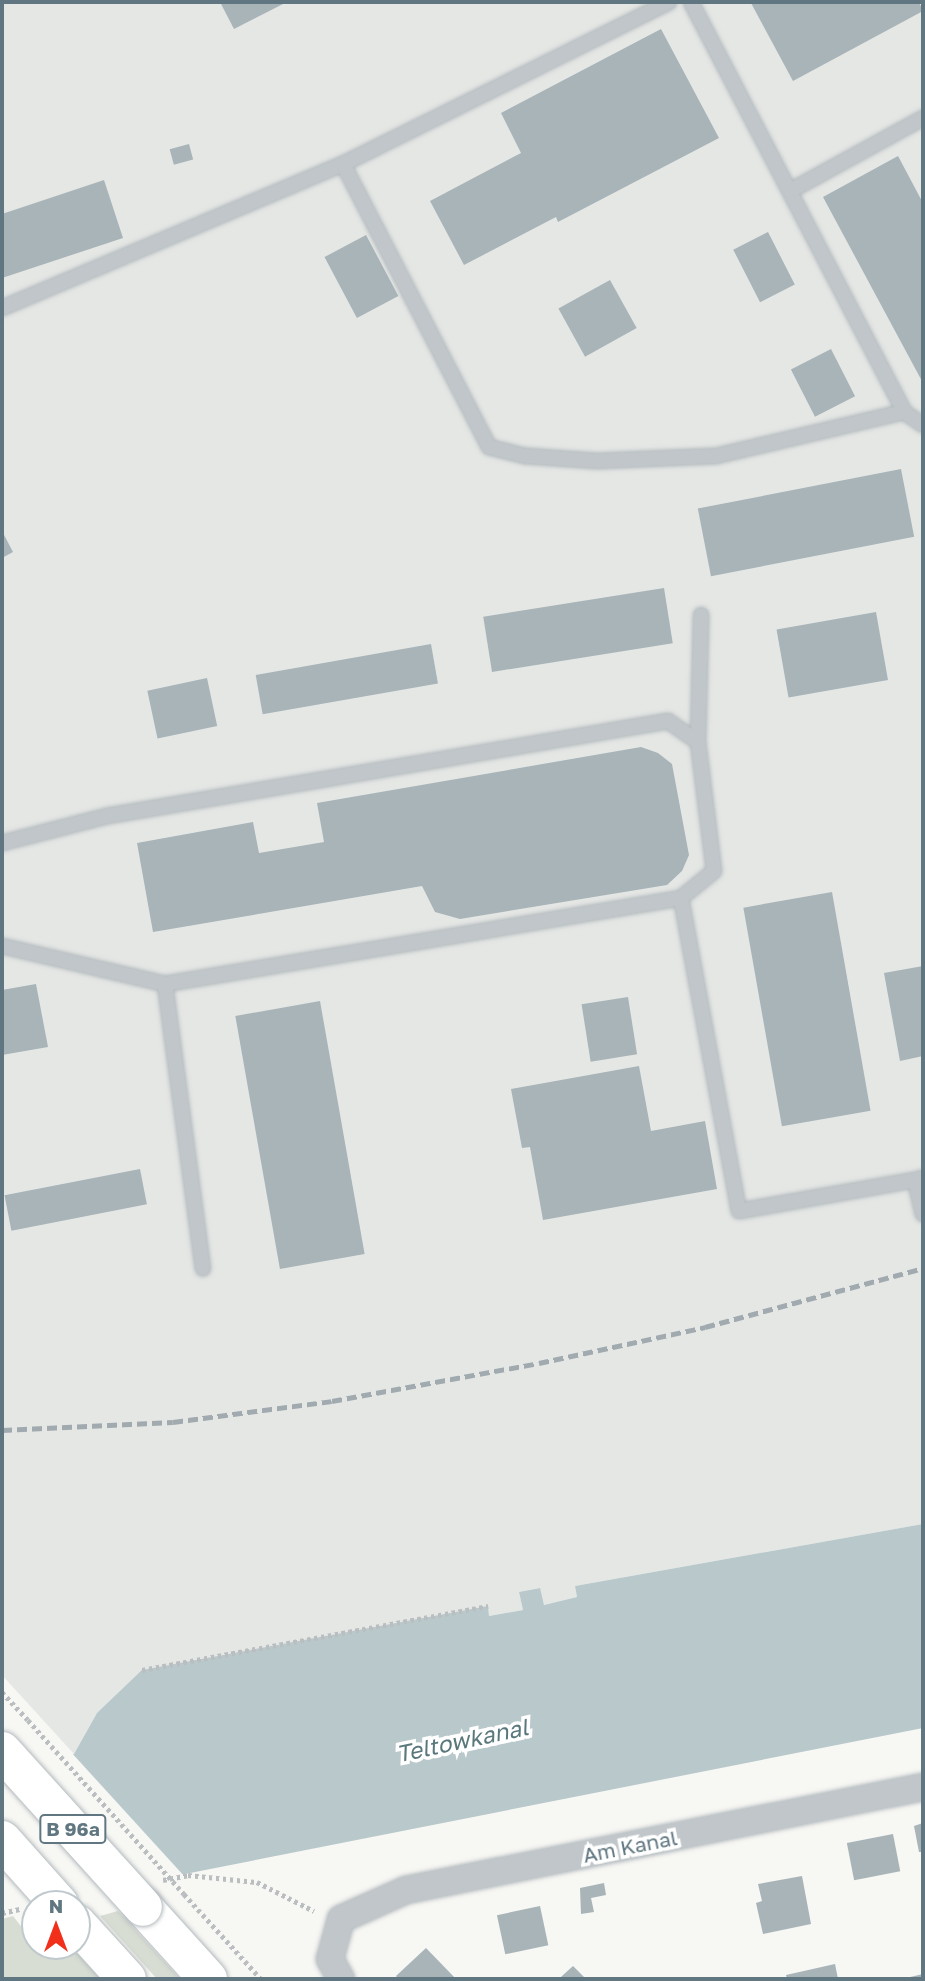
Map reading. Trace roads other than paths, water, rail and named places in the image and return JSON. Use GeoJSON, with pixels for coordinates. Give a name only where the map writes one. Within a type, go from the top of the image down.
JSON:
{"type":"FeatureCollection","features":[{"type":"Feature","properties":{"kind":"main road","name":"B 96a"},"geometry":{"type":"LineString","coordinates":[[2,1751],[146,1895],[208,1979]]}},
{"type":"Feature","properties":{"kind":"main road","name":"B 96a"},"geometry":{"type":"LineString","coordinates":[[2,1840],[47,1890]]}},
{"type":"Feature","properties":{"kind":"main road","name":"B 96a"},"geometry":{"type":"LineString","coordinates":[[91,1939],[127,1979]]}},
{"type":"Feature","properties":{"kind":"street","name":"Am Kanal"},"geometry":{"type":"LineString","coordinates":[[341,1979],[330,1959],[341,1919],[406,1890],[923,1787]]}},
{"type":"Feature","properties":{"kind":"lane"},"geometry":{"type":"LineString","coordinates":[[2,308],[343,164],[669,2]]}},
{"type":"Feature","properties":{"kind":"lane"},"geometry":{"type":"LineString","coordinates":[[691,2],[904,412],[923,425]]}},
{"type":"Feature","properties":{"kind":"lane"},"geometry":{"type":"LineString","coordinates":[[790,191],[923,118]]}},
{"type":"Feature","properties":{"kind":"lane"},"geometry":{"type":"LineString","coordinates":[[343,164],[489,447],[526,456],[597,461],[716,456],[904,412]]}},
{"type":"Feature","properties":{"kind":"lane"},"geometry":{"type":"LineString","coordinates":[[2,946],[165,984],[681,898],[714,871],[698,742],[701,615]]}},
{"type":"Feature","properties":{"kind":"lane"},"geometry":{"type":"LineString","coordinates":[[2,843],[107,816],[668,721],[698,742]]}},
{"type":"Feature","properties":{"kind":"lane"},"geometry":{"type":"LineString","coordinates":[[681,898],[739,1211],[919,1179],[923,1214]]}},
{"type":"Feature","properties":{"kind":"lane"},"geometry":{"type":"LineString","coordinates":[[165,984],[203,1268]]}},
{"type":"Feature","properties":{"kind":"water","name":"Teltowkanal"},"geometry":{"type":"Polygon","coordinates":[[[923,1524],[923,1728],[185,1874],[84,1890],[21,1890],[21,1900],[2,1903],[2,1769],[74,1754],[97,1713],[142,1670],[488,1606],[489,1616],[523,1610],[519,1592],[540,1588],[544,1605],[577,1597],[575,1586],[923,1524]]]}},
{"type":"Feature","properties":{"kind":"railway"},"geometry":{"type":"LineString","coordinates":[[2,1430],[173,1422],[332,1401],[539,1363],[705,1327],[923,1268]]}}]}
